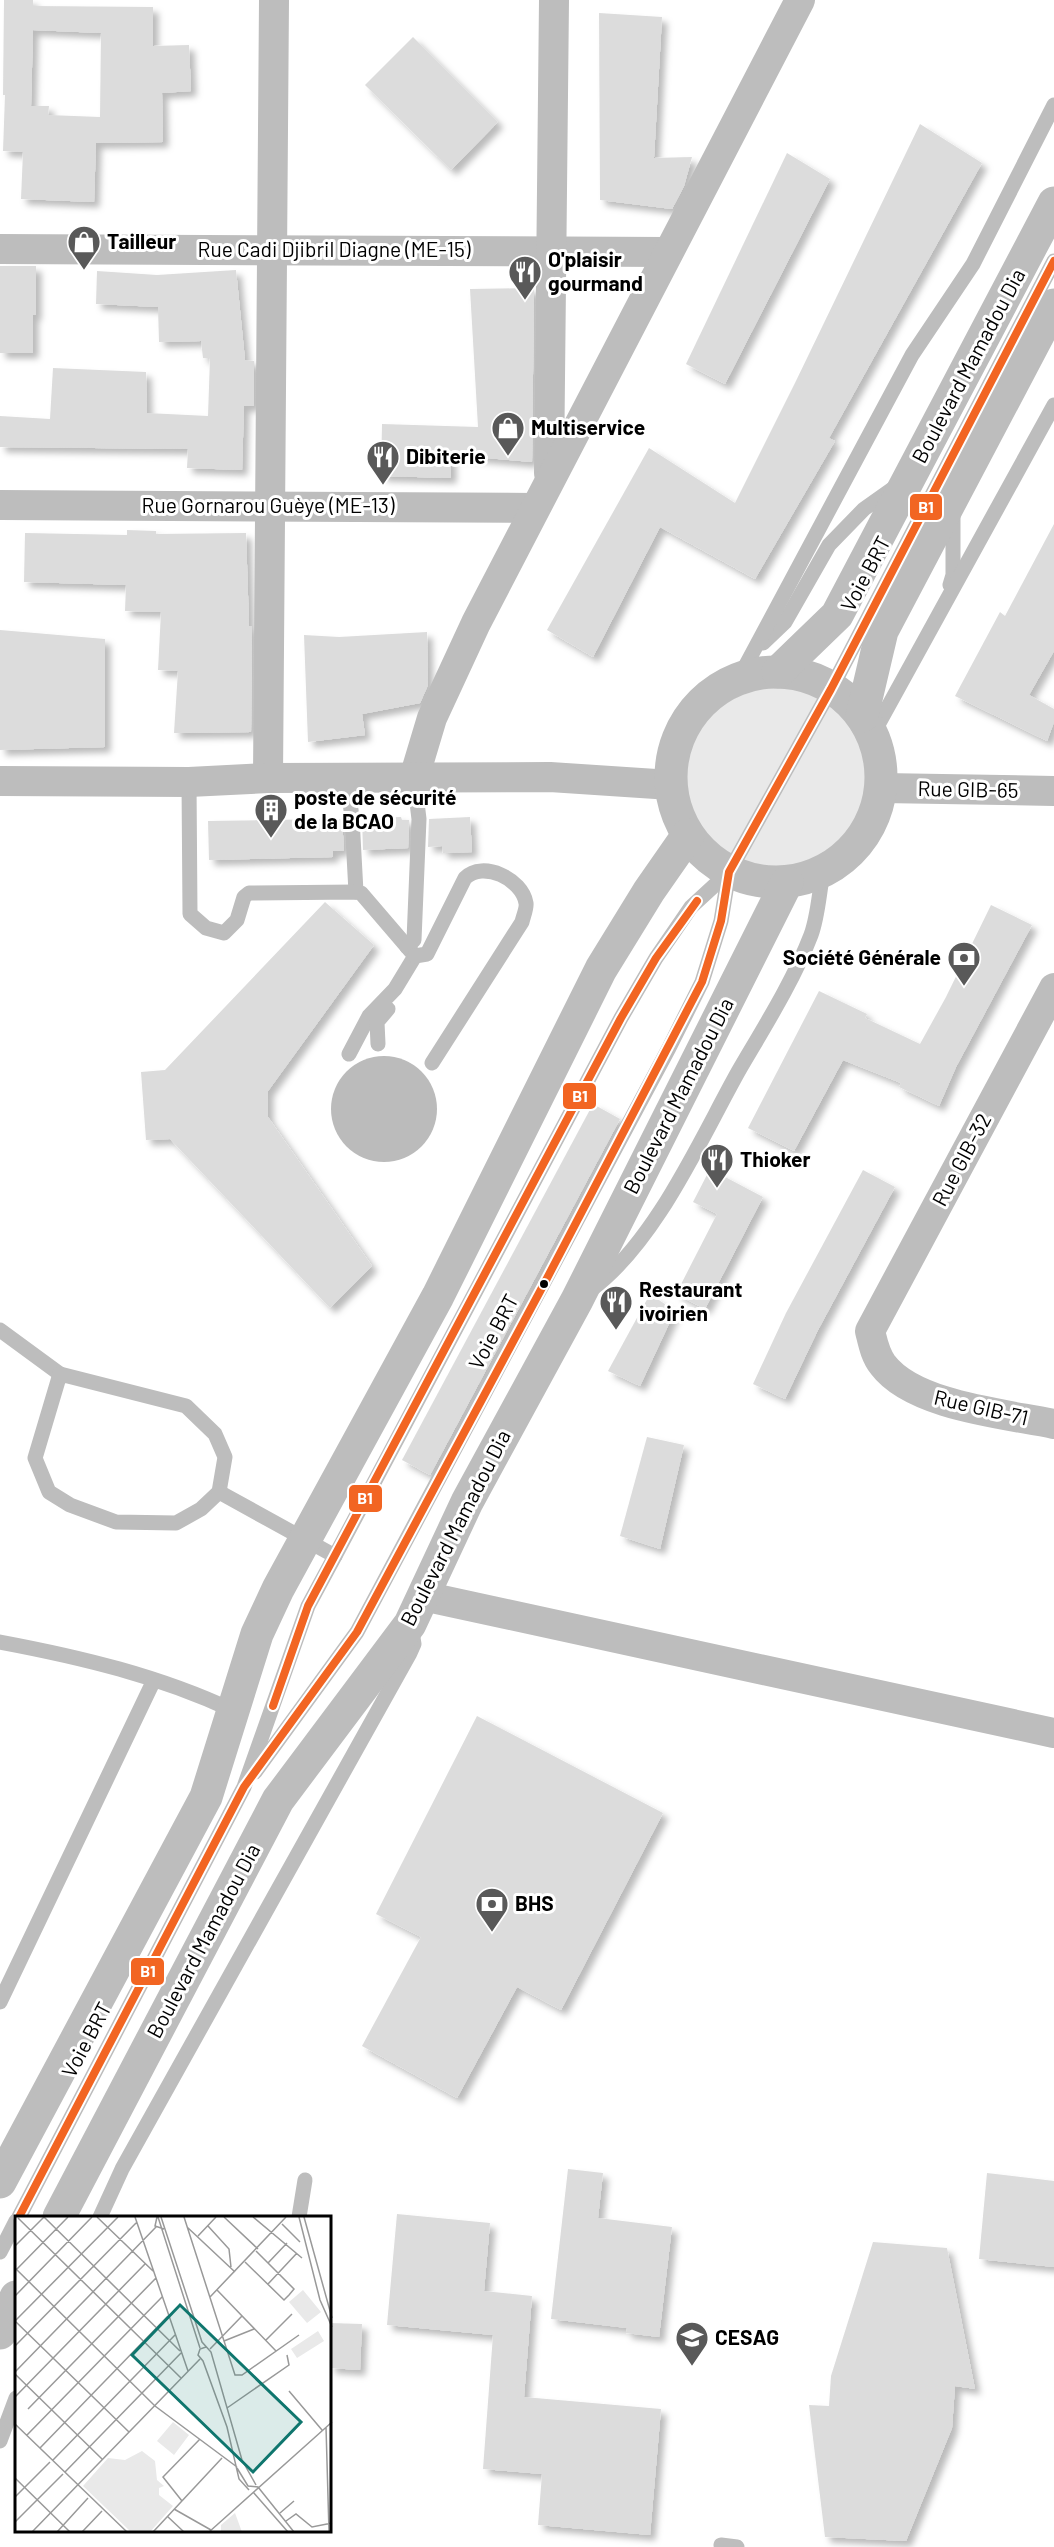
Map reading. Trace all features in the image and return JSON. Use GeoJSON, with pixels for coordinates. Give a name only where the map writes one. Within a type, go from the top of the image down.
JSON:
{"type":"FeatureCollection","features":[{"type":"Feature","properties":{"kind":"street"},"geometry":{"type":"LineString","coordinates":[[268,778],[274,0]]}},
{"type":"Feature","properties":{"kind":"street"},"geometry":{"type":"LineString","coordinates":[[549,479],[554,0]]}},
{"type":"Feature","properties":{"kind":"street"},"geometry":{"type":"LineString","coordinates":[[414,778],[432,718],[476,623],[800,0]]}},
{"type":"Feature","properties":{"kind":"street","name":"Boulevard Mamadou Dia"},"geometry":{"type":"LineString","coordinates":[[823,873],[787,882],[757,881],[729,872],[705,855],[688,835],[676,811],[671,785],[672,762],[677,740],[687,720],[701,703],[719,688],[766,669],[837,615],[1054,204]]}},
{"type":"Feature","properties":{"kind":"street","name":"Rue Cadi Djibril Diagne (ME-15)"},"geometry":{"type":"LineString","coordinates":[[0,249],[668,252]]}},
{"type":"Feature","properties":{"kind":"street"},"geometry":{"type":"LineString","coordinates":[[867,725],[882,631],[1054,305]]}},
{"type":"Feature","properties":{"kind":"street","name":"Rue Gornarou Guèye (ME-13)"},"geometry":{"type":"LineString","coordinates":[[0,505],[535,508]]}},
{"type":"Feature","properties":{"kind":"street"},"geometry":{"type":"LineString","coordinates":[[766,669],[817,680],[831,689],[867,725],[879,752],[882,788],[876,814],[864,838],[845,858],[823,873]]}},
{"type":"Feature","properties":{"kind":"street"},"geometry":{"type":"LineString","coordinates":[[0,781],[189,782],[268,778],[550,777],[671,785]]}},
{"type":"Feature","properties":{"kind":"street","name":"Rue GIB-65"},"geometry":{"type":"LineString","coordinates":[[882,788],[1054,791]]}},
{"type":"Feature","properties":{"kind":"street"},"geometry":{"type":"LineString","coordinates":[[0,2182],[206,1797],[257,1634],[305,1540],[438,1296],[601,969],[649,891],[688,835]]}},
{"type":"Feature","properties":{"kind":"street","name":"Boulevard Mamadou Dia"},"geometry":{"type":"LineString","coordinates":[[59,2216],[278,1800],[417,1610],[467,1502],[577,1300],[787,882]]}},
{"type":"Feature","properties":{"kind":"street","name":"Rue GIB-32"},"geometry":{"type":"LineString","coordinates":[[870,1331],[1054,988]]}},
{"type":"Feature","properties":{"kind":"street","name":"Rue GIB-71"},"geometry":{"type":"LineString","coordinates":[[870,1331],[875,1352],[883,1366],[898,1380],[917,1391],[939,1400],[1054,1424]]}},
{"type":"Feature","properties":{"kind":"street"},"geometry":{"type":"LineString","coordinates":[[417,1610],[1054,1733]]}},
{"type":"Feature","properties":{"kind":"street"},"geometry":{"type":"LineString","coordinates":[[0,2333],[15,2299]]}},
{"type":"Feature","properties":{"kind":"lane"},"geometry":{"type":"LineString","coordinates":[[766,669],[912,355],[973,264],[1054,105]]}},
{"type":"Feature","properties":{"kind":"lane","name":"Voie BRT"},"geometry":{"type":"LineString","coordinates":[[20,2216],[244,1787],[309,1606],[335,1556],[621,1018],[656,958],[691,907],[729,872],[831,689],[1054,261]]}},
{"type":"Feature","properties":{"kind":"lane"},"geometry":{"type":"LineString","coordinates":[[867,725],[948,597],[1054,405]]}},
{"type":"Feature","properties":{"kind":"lane"},"geometry":{"type":"LineString","coordinates":[[948,597],[953,575],[955,492]]}},
{"type":"Feature","properties":{"kind":"lane"},"geometry":{"type":"LineString","coordinates":[[347,778],[356,887]]}},
{"type":"Feature","properties":{"kind":"lane"},"geometry":{"type":"LineString","coordinates":[[378,1044],[377,1022],[403,994],[416,949],[419,819],[414,778]]}},
{"type":"Feature","properties":{"kind":"lane"},"geometry":{"type":"LineString","coordinates":[[189,782],[190,885],[198,909],[211,920],[221,922],[229,915],[236,891],[246,883],[356,887],[366,885],[416,949]]}},
{"type":"Feature","properties":{"kind":"lane"},"geometry":{"type":"LineString","coordinates":[[349,1054],[369,1016],[395,989],[416,949],[465,878],[470,873],[486,870],[502,874],[519,890],[526,903],[522,922],[432,1063]]}},
{"type":"Feature","properties":{"kind":"lane","name":"Voie BRT"},"geometry":{"type":"LineString","coordinates":[[244,1787],[357,1632],[555,1264],[702,982],[722,921],[729,872]]}},
{"type":"Feature","properties":{"kind":"lane"},"geometry":{"type":"LineString","coordinates":[[577,1300],[609,1276],[623,1261],[663,1206],[780,999],[811,934],[823,873]]}},
{"type":"Feature","properties":{"kind":"lane"},"geometry":{"type":"LineString","coordinates":[[0,1330],[60,1374],[186,1406],[215,1434],[225,1457],[219,1492],[201,1509],[176,1523],[116,1522],[70,1505],[49,1492],[35,1458],[60,1374]]}},
{"type":"Feature","properties":{"kind":"lane"},"geometry":{"type":"LineString","coordinates":[[219,1492],[335,1556]]}},
{"type":"Feature","properties":{"kind":"lane"},"geometry":{"type":"LineString","coordinates":[[100,2216],[122,2169],[410,1653],[414,1644],[417,1610]]}},
{"type":"Feature","properties":{"kind":"lane"},"geometry":{"type":"LineString","coordinates":[[0,1642],[74,1656],[185,1689],[234,1711]]}},
{"type":"Feature","properties":{"kind":"lane"},"geometry":{"type":"LineString","coordinates":[[0,2002],[154,1680]]}},
{"type":"Feature","properties":{"kind":"lane"},"geometry":{"type":"LineString","coordinates":[[299,2216],[305,2180]]}},
{"type":"Feature","properties":{"kind":"lane"},"geometry":{"type":"LineString","coordinates":[[0,2253],[15,2223]]}},
{"type":"Feature","properties":{"kind":"lane"},"geometry":{"type":"LineString","coordinates":[[0,2441],[15,2401]]}},
{"type":"Feature","properties":{"kind":"lane"},"geometry":{"type":"LineString","coordinates":[[721,2546],[737,2547]]}},
{"type":"Feature","properties":{"kind":"shaded area"},"geometry":{"type":"Polygon","coordinates":[[[768,680],[786,680],[813,687],[844,707],[864,738],[871,774],[864,810],[844,841],[813,861],[786,868],[768,868],[733,857],[717,847],[704,834],[687,801],[683,783],[683,765],[694,730],[704,714],[717,701],[750,684],[768,680]]]}},
{"type":"Feature","properties":{"kind":"shaded area"},"geometry":{"type":"Polygon","coordinates":[[[384,1056],[404,1060],[421,1072],[433,1089],[437,1109],[433,1129],[421,1146],[404,1158],[384,1162],[364,1158],[347,1146],[335,1129],[331,1109],[335,1089],[347,1072],[364,1060],[384,1056]]]}},
{"type":"Feature","properties":{"kind":"building"},"geometry":{"type":"Polygon","coordinates":[[[4,0],[33,0],[33,6],[153,7],[153,46],[189,45],[191,91],[162,93],[163,142],[96,143],[94,202],[21,199],[23,152],[3,151],[5,95],[3,95],[4,0]],[[33,30],[31,106],[49,106],[48,115],[100,117],[101,33],[33,30]]]}},
{"type":"Feature","properties":{"kind":"building"},"geometry":{"type":"Polygon","coordinates":[[[599,13],[662,17],[654,158],[692,157],[684,186],[672,209],[600,200],[599,13]]]}},
{"type":"Feature","properties":{"kind":"building"},"geometry":{"type":"Polygon","coordinates":[[[413,37],[498,122],[451,170],[365,85],[413,37]]]}},
{"type":"Feature","properties":{"kind":"building"},"geometry":{"type":"Polygon","coordinates":[[[920,124],[982,163],[829,438],[835,441],[755,579],[660,527],[593,657],[547,630],[649,448],[735,503],[920,124]]]}},
{"type":"Feature","properties":{"kind":"building"},"geometry":{"type":"Polygon","coordinates":[[[787,153],[830,179],[725,384],[686,364],[787,153]]]}},
{"type":"Feature","properties":{"kind":"building"},"geometry":{"type":"Polygon","coordinates":[[[0,266],[36,266],[33,353],[0,353],[0,266]]]}},
{"type":"Feature","properties":{"kind":"building"},"geometry":{"type":"Polygon","coordinates":[[[236,270],[245,360],[254,361],[254,406],[244,406],[242,470],[187,468],[188,449],[0,447],[0,416],[50,419],[53,368],[146,372],[147,413],[208,416],[210,358],[203,358],[201,341],[159,342],[158,307],[96,304],[97,271],[157,275],[236,270]]]}},
{"type":"Feature","properties":{"kind":"building"},"geometry":{"type":"Polygon","coordinates":[[[534,288],[532,462],[451,455],[451,478],[381,476],[382,424],[478,427],[470,289],[534,288]]]}},
{"type":"Feature","properties":{"kind":"building"},"geometry":{"type":"Polygon","coordinates":[[[1054,524],[1054,651],[1029,695],[1054,709],[1054,722],[1047,741],[955,696],[1000,612],[1005,616],[1054,524]]]}},
{"type":"Feature","properties":{"kind":"building"},"geometry":{"type":"Polygon","coordinates":[[[127,530],[156,531],[156,534],[246,533],[249,626],[252,626],[251,732],[174,733],[178,671],[158,670],[161,612],[125,611],[126,585],[24,582],[25,533],[127,535],[127,530]]]}},
{"type":"Feature","properties":{"kind":"building"},"geometry":{"type":"Polygon","coordinates":[[[0,630],[105,639],[105,747],[0,750],[0,630]]]}},
{"type":"Feature","properties":{"kind":"building"},"geometry":{"type":"Polygon","coordinates":[[[427,632],[428,685],[420,703],[362,714],[365,735],[308,742],[304,635],[339,637],[427,632]]]}},
{"type":"Feature","properties":{"kind":"building"},"geometry":{"type":"Polygon","coordinates":[[[401,817],[402,820],[409,820],[408,848],[363,850],[362,818],[401,817]]]}},
{"type":"Feature","properties":{"kind":"building"},"geometry":{"type":"Polygon","coordinates":[[[470,817],[472,852],[443,853],[442,846],[428,847],[429,819],[470,817]]]}},
{"type":"Feature","properties":{"kind":"building","name":"poste de sécurité de la BCAO"},"geometry":{"type":"Polygon","coordinates":[[[342,819],[344,851],[333,851],[333,857],[209,860],[208,821],[342,819]]]}},
{"type":"Feature","properties":{"kind":"building"},"geometry":{"type":"Polygon","coordinates":[[[325,902],[374,945],[268,1091],[268,1117],[372,1266],[330,1308],[170,1139],[146,1140],[141,1072],[165,1070],[325,902]]]}},
{"type":"Feature","properties":{"kind":"building"},"geometry":{"type":"Polygon","coordinates":[[[991,905],[1032,925],[956,1067],[939,1106],[899,1087],[901,1083],[843,1060],[794,1151],[748,1128],[819,991],[867,1014],[865,1018],[920,1044],[991,905]]]}},
{"type":"Feature","properties":{"kind":"building"},"geometry":{"type":"Polygon","coordinates":[[[593,1104],[620,1119],[430,1475],[402,1460],[593,1104]]]}},
{"type":"Feature","properties":{"kind":"building"},"geometry":{"type":"Polygon","coordinates":[[[710,1169],[763,1197],[705,1309],[676,1294],[717,1214],[693,1202],[710,1169]]]}},
{"type":"Feature","properties":{"kind":"building"},"geometry":{"type":"Polygon","coordinates":[[[863,1170],[895,1187],[818,1330],[785,1399],[753,1384],[786,1313],[863,1170]]]}},
{"type":"Feature","properties":{"kind":"building"},"geometry":{"type":"Polygon","coordinates":[[[650,1294],[675,1311],[640,1386],[608,1371],[650,1294]]]}},
{"type":"Feature","properties":{"kind":"building"},"geometry":{"type":"Polygon","coordinates":[[[647,1437],[684,1445],[660,1549],[620,1536],[647,1437]]]}},
{"type":"Feature","properties":{"kind":"building"},"geometry":{"type":"Polygon","coordinates":[[[477,1716],[663,1813],[561,2010],[517,1987],[457,2098],[362,2046],[421,1937],[376,1914],[477,1716]]]}},
{"type":"Feature","properties":{"kind":"building"},"geometry":{"type":"Polygon","coordinates":[[[568,2169],[603,2173],[598,2218],[672,2227],[659,2337],[626,2333],[627,2328],[551,2319],[568,2169]]]}},
{"type":"Feature","properties":{"kind":"building"},"geometry":{"type":"Polygon","coordinates":[[[987,2173],[1054,2181],[1054,2267],[979,2259],[987,2173]]]}},
{"type":"Feature","properties":{"kind":"building"},"geometry":{"type":"Polygon","coordinates":[[[397,2214],[490,2223],[484,2291],[532,2296],[524,2397],[661,2409],[650,2535],[538,2525],[542,2474],[483,2469],[493,2335],[387,2325],[397,2214]]]}},
{"type":"Feature","properties":{"kind":"building"},"geometry":{"type":"Polygon","coordinates":[[[873,2242],[947,2248],[975,2389],[955,2386],[952,2428],[906,2541],[825,2537],[809,2405],[829,2406],[831,2376],[873,2242]]]}},
{"type":"Feature","properties":{"kind":"building"},"geometry":{"type":"Polygon","coordinates":[[[332,2323],[362,2324],[360,2370],[332,2368],[332,2323]]]}},
{"type":"Feature","properties":{"kind":"transit line","name":"B1"},"geometry":{"type":"LineString","coordinates":[[20,2216],[244,1787],[357,1632],[544,1284],[702,982],[721,921],[729,872],[831,689],[1054,261]]}},
{"type":"Feature","properties":{"kind":"transit line","name":"B1"},"geometry":{"type":"LineString","coordinates":[[273,1706],[308,1606],[621,1018],[656,958],[697,901]]}},
{"type":"Feature","properties":{"kind":"place","name":"Tailleur"},"geometry":{"type":"Point","coordinates":[84,271]}},
{"type":"Feature","properties":{"kind":"place","name":"O'plaisir gourmand"},"geometry":{"type":"Point","coordinates":[525,301]}},
{"type":"Feature","properties":{"kind":"place","name":"Multiservice"},"geometry":{"type":"Point","coordinates":[508,457]}},
{"type":"Feature","properties":{"kind":"place","name":"Dibiterie"},"geometry":{"type":"Point","coordinates":[383,486]}},
{"type":"Feature","properties":{"kind":"place","name":"poste de sécurité de la BCAO"},"geometry":{"type":"Point","coordinates":[271,839]}},
{"type":"Feature","properties":{"kind":"place","name":"Société Générale"},"geometry":{"type":"Point","coordinates":[964,987]}},
{"type":"Feature","properties":{"kind":"place","name":"Thioker"},"geometry":{"type":"Point","coordinates":[717,1189]}},
{"type":"Feature","properties":{"kind":"place","name":"Restaurant ivoirien"},"geometry":{"type":"Point","coordinates":[616,1331]}},
{"type":"Feature","properties":{"kind":"place","name":"BHS"},"geometry":{"type":"Point","coordinates":[492,1933]}},
{"type":"Feature","properties":{"kind":"place","name":"CESAG"},"geometry":{"type":"Point","coordinates":[692,2367]}}]}
